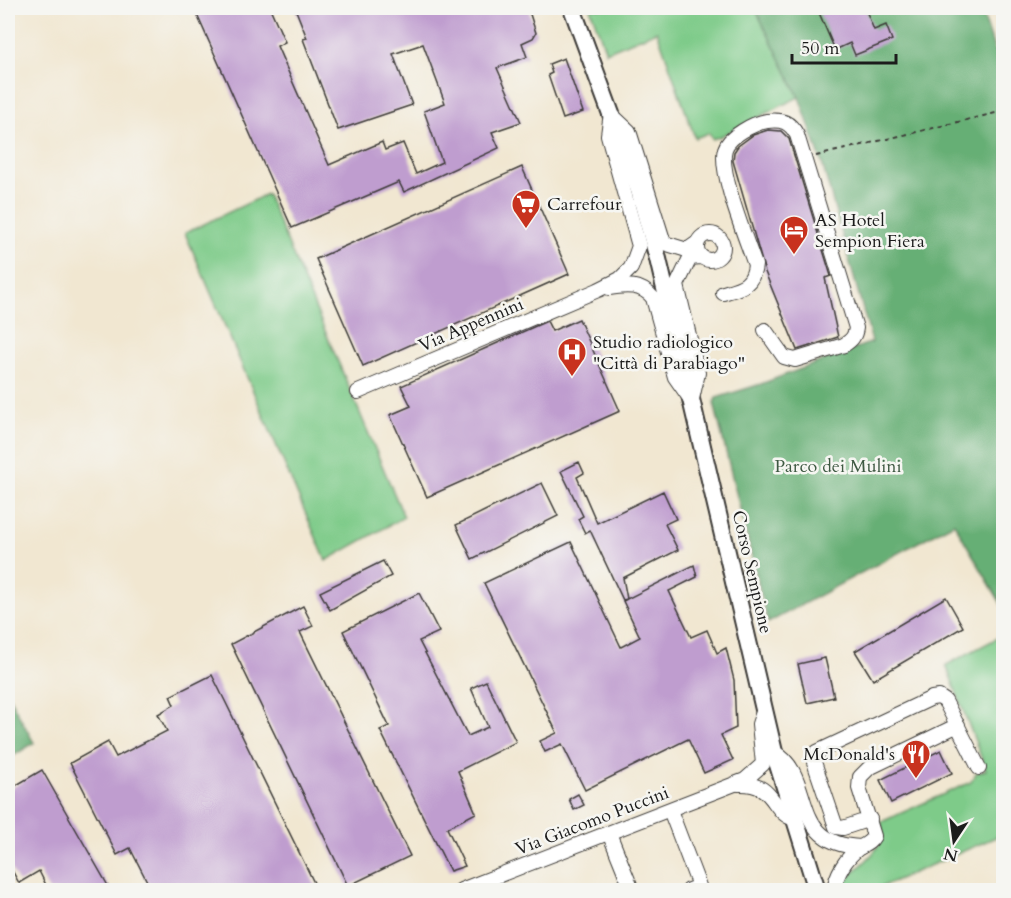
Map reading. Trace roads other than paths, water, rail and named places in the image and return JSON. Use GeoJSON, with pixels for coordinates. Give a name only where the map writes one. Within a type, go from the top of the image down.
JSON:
{"type":"FeatureCollection","features":[{"type":"Feature","properties":{"kind":"main road","name":"Corso Sempione"},"geometry":{"type":"LineString","coordinates":[[572,8],[642,200],[692,401],[774,752],[817,891]]}},
{"type":"Feature","properties":{"kind":"street","name":"Corso Sempione"},"geometry":{"type":"LineString","coordinates":[[611,113],[628,132],[664,243],[687,250],[703,236],[712,234],[719,238],[723,246],[721,254],[715,259],[690,258],[677,285],[698,373],[692,401]]}},
{"type":"Feature","properties":{"kind":"street","name":"Via Appennini"},"geometry":{"type":"LineString","coordinates":[[358,392],[598,290],[620,279],[631,268],[639,246],[608,135],[611,113]]}},
{"type":"Feature","properties":{"kind":"street"},"geometry":{"type":"LineString","coordinates":[[723,293],[746,286],[754,277],[754,266],[726,176],[724,159],[728,143],[764,122],[783,121],[791,124],[805,159],[856,328],[855,334],[844,345],[795,360],[783,357],[765,330]]}},
{"type":"Feature","properties":{"kind":"street"},"geometry":{"type":"LineString","coordinates":[[697,243],[697,250],[701,257]]}},
{"type":"Feature","properties":{"kind":"street","name":"Via Appennini"},"geometry":{"type":"LineString","coordinates":[[598,290],[622,286],[646,290],[653,298],[675,377],[692,401]]}},
{"type":"Feature","properties":{"kind":"street"},"geometry":{"type":"LineString","coordinates":[[870,819],[843,828],[836,826],[814,762],[814,755],[935,697],[945,701],[979,768]]}},
{"type":"Feature","properties":{"kind":"street","name":"Via Giacomo Puccini"},"geometry":{"type":"LineString","coordinates":[[461,891],[736,784],[756,773],[762,764],[759,724],[764,709]]}},
{"type":"Feature","properties":{"kind":"street"},"geometry":{"type":"LineString","coordinates":[[834,891],[839,872],[874,836],[860,788],[860,777],[864,771],[958,725]]}},
{"type":"Feature","properties":{"kind":"street","name":"Corso Sempione"},"geometry":{"type":"LineString","coordinates":[[774,752],[788,765],[811,821],[820,833],[837,843],[861,847]]}},
{"type":"Feature","properties":{"kind":"street"},"geometry":{"type":"LineString","coordinates":[[736,784],[761,789],[773,797],[784,814],[795,819]]}},
{"type":"Feature","properties":{"kind":"street"},"geometry":{"type":"LineString","coordinates":[[670,810],[699,886],[689,891]]}},
{"type":"Feature","properties":{"kind":"street"},"geometry":{"type":"LineString","coordinates":[[609,833],[632,891]]}},
{"type":"Feature","properties":{"kind":"place","name":"Carrefour"},"geometry":{"type":"Point","coordinates":[526,230]}},
{"type":"Feature","properties":{"kind":"place","name":"AS Hotel Sempion Fiera"},"geometry":{"type":"Point","coordinates":[794,256]}},
{"type":"Feature","properties":{"kind":"place","name":"Studio radiologico \"Città di Parabiago\""},"geometry":{"type":"Point","coordinates":[572,378]}},
{"type":"Feature","properties":{"kind":"place","name":"McDonald's"},"geometry":{"type":"Point","coordinates":[916,780]}},
{"type":"Feature","properties":{"kind":"park label","name":"Parco dei Mulini"},"geometry":{"type":"Point","coordinates":[838,466]}}]}
